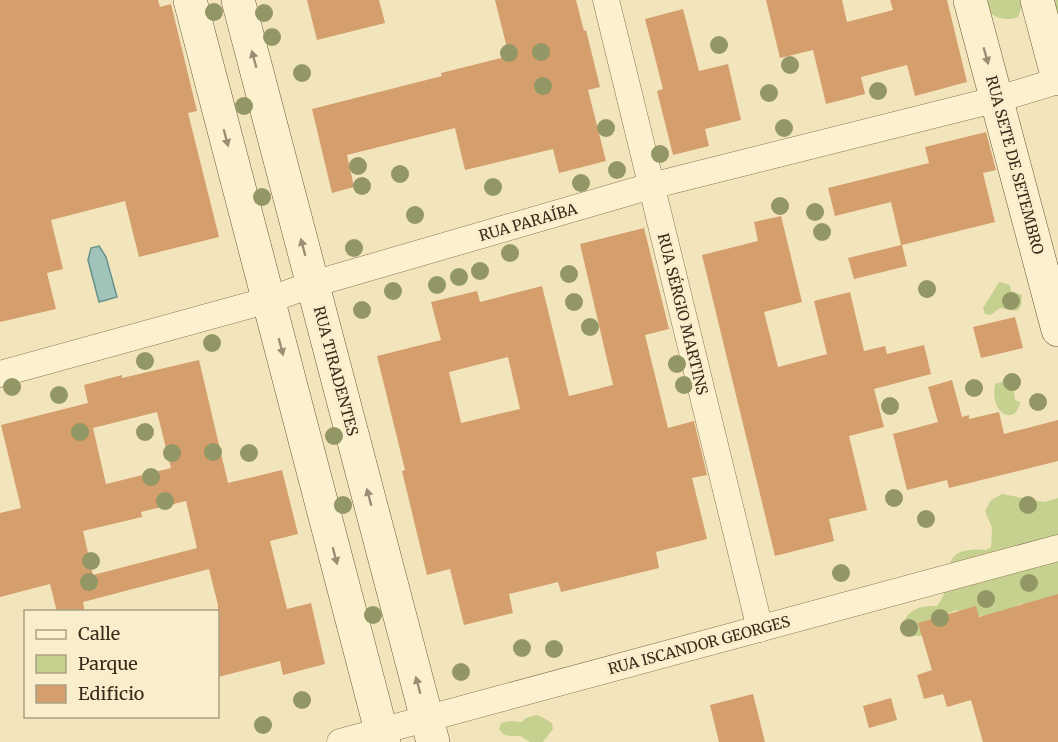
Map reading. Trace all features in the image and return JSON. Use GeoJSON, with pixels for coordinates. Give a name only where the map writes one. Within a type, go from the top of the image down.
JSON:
{"type":"FeatureCollection","features":[{"type":"Feature","properties":{"kind":"main road"},"geometry":{"type":"LineString","coordinates":[[190,0],[382,736]]}},
{"type":"Feature","properties":{"kind":"main road","name":"RUA TIRADENTES"},"geometry":{"type":"LineString","coordinates":[[238,0],[430,730]]}},
{"type":"Feature","properties":{"kind":"main road","name":"RUA SETE DE SETEMBRO"},"geometry":{"type":"LineString","coordinates":[[970,0],[1058,330]]}},
{"type":"Feature","properties":{"kind":"main road"},"geometry":{"type":"LineString","coordinates":[[1037,0],[1058,80]]}},
{"type":"Feature","properties":{"kind":"street","name":"RUA SÉRGIO MARTINS"},"geometry":{"type":"LineString","coordinates":[[606,0],[760,629]]}},
{"type":"Feature","properties":{"kind":"street","name":"RUA PARAÍBA"},"geometry":{"type":"LineString","coordinates":[[0,374],[269,300],[313,284],[651,186],[998,99],[1058,80]]}},
{"type":"Feature","properties":{"kind":"street","name":"RUA ISCANDOR GEORGES"},"geometry":{"type":"LineString","coordinates":[[340,742],[430,730],[760,629],[1058,549]]}},
{"type":"Feature","properties":{"kind":"green space"},"geometry":{"type":"Polygon","coordinates":[[[985,0],[1058,0],[1058,88],[1022,6],[1018,17],[1003,19],[989,12],[985,0]]]}},
{"type":"Feature","properties":{"kind":"green space"},"geometry":{"type":"Polygon","coordinates":[[[999,282],[1010,285],[1011,291],[1022,295],[1021,306],[1017,311],[1000,308],[991,315],[985,314],[983,308],[999,282]]]}},
{"type":"Feature","properties":{"kind":"green space"},"geometry":{"type":"Polygon","coordinates":[[[1013,382],[1015,400],[1020,402],[1014,414],[1004,414],[996,404],[995,384],[1013,382]]]}},
{"type":"Feature","properties":{"kind":"green space"},"geometry":{"type":"Polygon","coordinates":[[[1002,494],[1044,502],[1058,498],[1058,598],[1033,608],[1021,604],[1016,606],[1014,612],[979,616],[956,610],[945,615],[932,634],[918,636],[907,633],[902,625],[908,615],[916,609],[937,606],[943,597],[952,559],[958,553],[969,550],[986,550],[991,547],[992,528],[985,511],[991,500],[1002,494]]]}},
{"type":"Feature","properties":{"kind":"green space"},"geometry":{"type":"Polygon","coordinates":[[[537,715],[552,723],[553,729],[543,742],[530,742],[520,736],[509,736],[503,734],[499,729],[501,723],[522,722],[526,718],[537,715]]]}},
{"type":"Feature","properties":{"kind":"water"},"geometry":{"type":"Polygon","coordinates":[[[99,246],[106,257],[117,297],[99,302],[88,260],[91,248],[99,246]]]}},
{"type":"Feature","properties":{"kind":"building"},"geometry":{"type":"Polygon","coordinates":[[[0,0],[158,0],[160,7],[171,4],[197,111],[188,113],[219,237],[139,257],[125,201],[51,220],[63,269],[47,273],[56,309],[0,322],[0,0]]]}},
{"type":"Feature","properties":{"kind":"building"},"geometry":{"type":"Polygon","coordinates":[[[307,0],[379,0],[385,23],[317,40],[307,0]]]}},
{"type":"Feature","properties":{"kind":"building"},"geometry":{"type":"Polygon","coordinates":[[[495,0],[576,0],[600,87],[588,90],[606,161],[559,173],[553,149],[465,170],[455,128],[347,155],[354,187],[332,193],[312,109],[442,76],[441,73],[509,56],[495,0]]]}},
{"type":"Feature","properties":{"kind":"building"},"geometry":{"type":"Polygon","coordinates":[[[766,0],[842,0],[847,22],[893,10],[890,0],[947,0],[967,82],[915,96],[907,65],[861,77],[865,94],[826,104],[813,50],[780,58],[766,0]]]}},
{"type":"Feature","properties":{"kind":"building"},"geometry":{"type":"Polygon","coordinates":[[[683,9],[699,71],[728,64],[741,120],[705,129],[709,146],[673,155],[657,91],[663,89],[645,19],[683,9]]]}},
{"type":"Feature","properties":{"kind":"building"},"geometry":{"type":"Polygon","coordinates":[[[986,132],[996,170],[983,173],[995,222],[902,245],[907,266],[854,279],[848,258],[901,245],[891,202],[835,216],[828,188],[929,163],[925,147],[986,132]]]}},
{"type":"Feature","properties":{"kind":"building"},"geometry":{"type":"Polygon","coordinates":[[[781,216],[802,302],[764,312],[778,367],[827,354],[814,301],[850,292],[864,351],[885,346],[887,354],[924,345],[931,374],[874,389],[884,427],[849,436],[867,510],[829,519],[834,541],[775,556],[702,255],[758,241],[754,222],[781,216]]]}},
{"type":"Feature","properties":{"kind":"building"},"geometry":{"type":"Polygon","coordinates":[[[644,228],[669,329],[645,335],[668,428],[694,421],[707,475],[692,478],[707,539],[656,552],[659,568],[561,592],[558,582],[509,594],[513,613],[464,625],[450,569],[427,575],[402,471],[405,470],[377,356],[441,340],[431,302],[477,291],[480,302],[542,286],[569,396],[613,385],[580,244],[644,228]],[[508,357],[449,372],[461,423],[520,409],[508,357]]]}},
{"type":"Feature","properties":{"kind":"building"},"geometry":{"type":"Polygon","coordinates":[[[1015,317],[1023,348],[981,358],[973,327],[1015,317]]]}},
{"type":"Feature","properties":{"kind":"building"},"geometry":{"type":"Polygon","coordinates":[[[199,360],[228,483],[282,470],[298,534],[270,541],[287,609],[311,603],[325,664],[283,675],[280,661],[219,677],[219,610],[209,569],[83,602],[85,610],[56,610],[50,584],[0,597],[0,513],[21,508],[1,425],[88,403],[84,385],[122,375],[122,378],[199,360]],[[157,412],[93,428],[106,484],[171,468],[157,412]],[[186,501],[141,512],[142,517],[83,531],[93,575],[197,548],[186,501]]]}},
{"type":"Feature","properties":{"kind":"building"},"geometry":{"type":"Polygon","coordinates":[[[952,380],[962,417],[969,415],[969,419],[999,412],[1004,434],[1058,420],[1058,461],[949,488],[947,480],[907,490],[893,434],[938,422],[928,387],[952,380]]]}},
{"type":"Feature","properties":{"kind":"building"},"geometry":{"type":"Polygon","coordinates":[[[1058,594],[1058,742],[983,742],[971,700],[947,707],[943,694],[924,699],[917,675],[932,670],[918,623],[976,606],[979,617],[1058,594]]]}},
{"type":"Feature","properties":{"kind":"building"},"geometry":{"type":"Polygon","coordinates":[[[753,694],[765,742],[719,742],[710,705],[753,694]]]}},
{"type":"Feature","properties":{"kind":"building"},"geometry":{"type":"Polygon","coordinates":[[[891,698],[897,720],[869,728],[863,706],[891,698]]]}}]}
